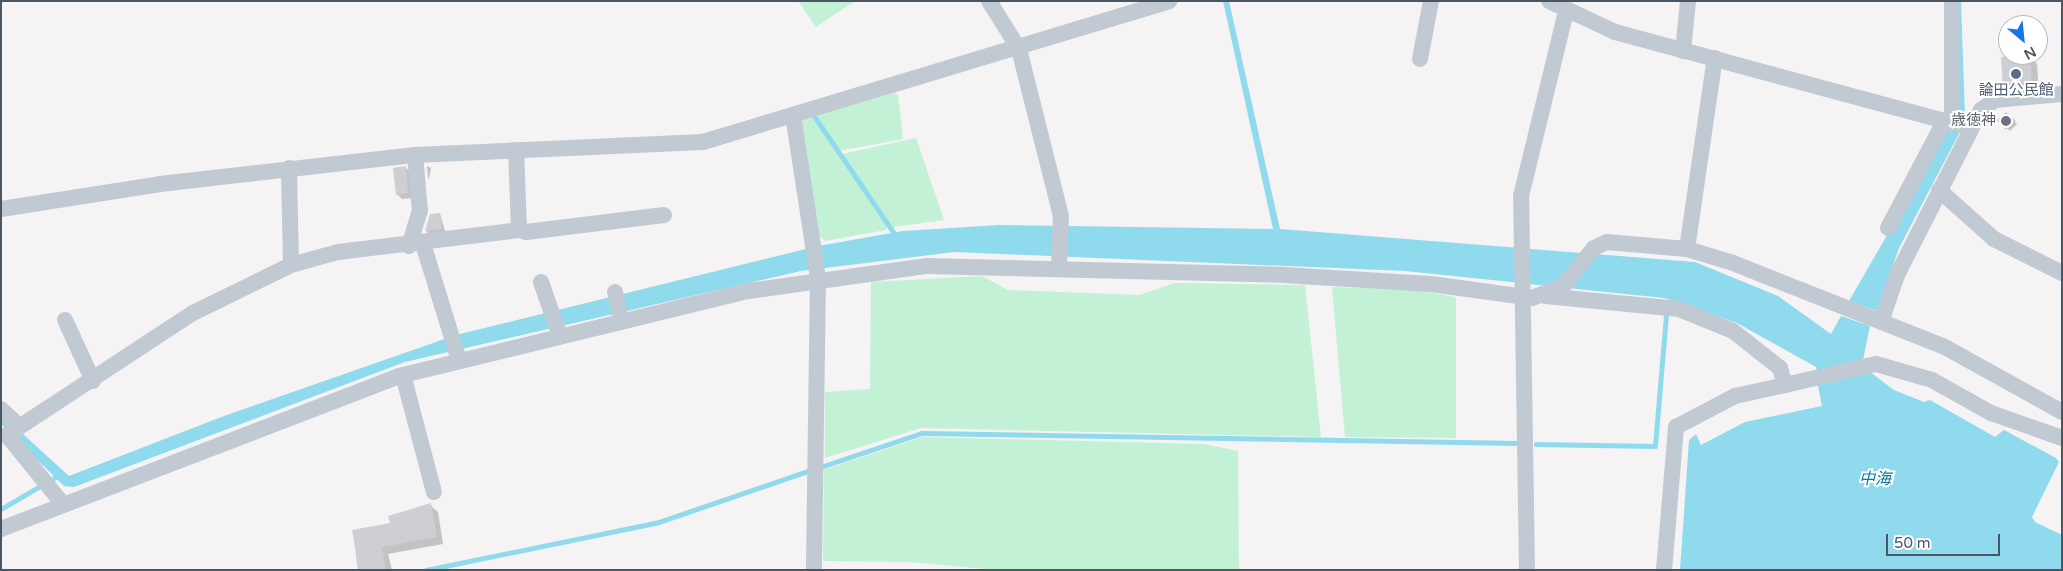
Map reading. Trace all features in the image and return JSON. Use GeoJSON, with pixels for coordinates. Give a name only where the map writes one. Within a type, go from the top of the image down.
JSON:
{"type":"FeatureCollection","features":[{"type":"Feature","properties":{"kind":"street"},"geometry":{"type":"LineString","coordinates":[[989,1],[1020,49],[1060,224],[1059,264]]}},
{"type":"Feature","properties":{"kind":"street"},"geometry":{"type":"LineString","coordinates":[[1,209],[289,168],[416,155],[703,142],[1020,49],[1169,1]]}},
{"type":"Feature","properties":{"kind":"street"},"geometry":{"type":"LineString","coordinates":[[1420,59],[1430,1]]}},
{"type":"Feature","properties":{"kind":"street"},"geometry":{"type":"LineString","coordinates":[[1549,1],[1566,12],[1615,32],[1957,124]]}},
{"type":"Feature","properties":{"kind":"street"},"geometry":{"type":"LineString","coordinates":[[1683,51],[1688,1]]}},
{"type":"Feature","properties":{"kind":"street"},"geometry":{"type":"LineString","coordinates":[[1878,321],[1897,275],[1939,190],[1957,124],[1952,1]]}},
{"type":"Feature","properties":{"kind":"street"},"geometry":{"type":"LineString","coordinates":[[1527,570],[1520,247],[1526,168],[1566,12]]}},
{"type":"Feature","properties":{"kind":"street"},"geometry":{"type":"LineString","coordinates":[[1687,249],[1715,58]]}},
{"type":"Feature","properties":{"kind":"street"},"geometry":{"type":"LineString","coordinates":[[1888,228],[1957,124],[1995,100],[2062,94]]}},
{"type":"Feature","properties":{"kind":"street"},"geometry":{"type":"LineString","coordinates":[[793,115],[815,241],[818,275],[814,570]]}},
{"type":"Feature","properties":{"kind":"street"},"geometry":{"type":"LineString","coordinates":[[516,150],[519,230]]}},
{"type":"Feature","properties":{"kind":"street"},"geometry":{"type":"LineString","coordinates":[[416,155],[420,211],[416,245],[453,335],[458,357]]}},
{"type":"Feature","properties":{"kind":"street"},"geometry":{"type":"LineString","coordinates":[[289,168],[291,265]]}},
{"type":"Feature","properties":{"kind":"street"},"geometry":{"type":"LineString","coordinates":[[1939,190],[1994,239],[2062,273]]}},
{"type":"Feature","properties":{"kind":"street"},"geometry":{"type":"LineString","coordinates":[[11,431],[93,381],[193,313],[291,265],[338,252],[416,245],[519,230],[526,232],[664,214]]}},
{"type":"Feature","properties":{"kind":"street"},"geometry":{"type":"LineString","coordinates":[[1549,294],[1594,248],[1618,241],[1687,249],[1734,262],[1843,308],[1943,346],[2062,412]]}},
{"type":"Feature","properties":{"kind":"street"},"geometry":{"type":"LineString","coordinates":[[1,529],[62,503],[403,375],[458,357],[620,318],[818,275],[927,266],[1059,264],[1431,284],[1549,294],[1691,313],[1733,331],[1780,368],[1785,385]]}},
{"type":"Feature","properties":{"kind":"street"},"geometry":{"type":"LineString","coordinates":[[541,282],[559,332]]}},
{"type":"Feature","properties":{"kind":"street"},"geometry":{"type":"LineString","coordinates":[[615,294],[620,318]]}},
{"type":"Feature","properties":{"kind":"street"},"geometry":{"type":"LineString","coordinates":[[65,320],[93,381]]}},
{"type":"Feature","properties":{"kind":"street"},"geometry":{"type":"LineString","coordinates":[[1664,570],[1676,427],[1735,396],[1876,364],[1932,380],[1991,413],[2062,438]]}},
{"type":"Feature","properties":{"kind":"street"},"geometry":{"type":"LineString","coordinates":[[403,375],[434,492]]}},
{"type":"Feature","properties":{"kind":"street"},"geometry":{"type":"LineString","coordinates":[[1,409],[11,431],[62,503]]}},
{"type":"Feature","properties":{"kind":"green space"},"geometry":{"type":"Polygon","coordinates":[[[798,1],[855,1],[816,27],[798,1]]]}},
{"type":"Feature","properties":{"kind":"green space"},"geometry":{"type":"Polygon","coordinates":[[[894,93],[898,95],[903,139],[839,151],[816,116],[894,93]]]}},
{"type":"Feature","properties":{"kind":"green space"},"geometry":{"type":"Polygon","coordinates":[[[813,117],[887,225],[886,230],[825,241],[819,236],[799,119],[813,117]]]}},
{"type":"Feature","properties":{"kind":"green space"},"geometry":{"type":"Polygon","coordinates":[[[916,138],[944,220],[893,227],[842,154],[916,138]]]}},
{"type":"Feature","properties":{"kind":"green space"},"geometry":{"type":"Polygon","coordinates":[[[982,276],[1008,290],[1140,295],[1174,283],[1305,285],[1321,437],[921,428],[825,458],[825,392],[870,389],[871,282],[982,276]]]}},
{"type":"Feature","properties":{"kind":"green space"},"geometry":{"type":"Polygon","coordinates":[[[1332,287],[1417,290],[1456,297],[1456,438],[1345,437],[1332,287]]]}},
{"type":"Feature","properties":{"kind":"green space"},"geometry":{"type":"Polygon","coordinates":[[[922,437],[1204,444],[1238,451],[1239,570],[995,570],[911,562],[823,561],[824,470],[922,437]]]}},
{"type":"Feature","properties":{"kind":"water"},"geometry":{"type":"Polygon","coordinates":[[[1223,1],[1229,1],[1280,229],[1695,262],[1778,296],[1831,334],[1841,316],[1870,326],[1862,365],[1818,375],[1816,367],[1737,323],[1664,298],[1405,271],[954,252],[801,271],[405,362],[74,487],[64,486],[1,424],[1,414],[69,476],[224,416],[456,335],[818,246],[903,231],[999,225],[1273,229],[1223,1]]]}},
{"type":"Feature","properties":{"kind":"water"},"geometry":{"type":"Polygon","coordinates":[[[1955,1],[1961,1],[1965,117],[1957,114],[1955,1]]]}},
{"type":"Feature","properties":{"kind":"water"},"geometry":{"type":"Polygon","coordinates":[[[1950,126],[1961,130],[1899,248],[1877,311],[1849,301],[1950,126]]]}},
{"type":"Feature","properties":{"kind":"water","name":"中海"},"geometry":{"type":"Polygon","coordinates":[[[1866,369],[1894,390],[1924,402],[1930,400],[1995,437],[2004,430],[2056,458],[2059,462],[2032,517],[2035,522],[2062,535],[2062,570],[1680,570],[1689,440],[1696,434],[1701,445],[1745,422],[1822,406],[1817,381],[1866,369]]]}},
{"type":"Feature","properties":{"kind":"building","name":"論田公民館"},"geometry":{"type":"Polygon","coordinates":[[[2002,65],[2031,65],[2032,87],[2003,89],[2002,65]]]}},
{"type":"Feature","properties":{"kind":"building","name":"歳徳神"},"geometry":{"type":"Polygon","coordinates":[[[2006,112],[2016,121],[2006,130],[1997,120],[2006,112]]]}},
{"type":"Feature","properties":{"kind":"building"},"geometry":{"type":"Polygon","coordinates":[[[406,166],[408,193],[396,195],[393,168],[406,166]]]}},
{"type":"Feature","properties":{"kind":"building"},"geometry":{"type":"Polygon","coordinates":[[[440,213],[442,229],[425,231],[430,214],[440,213]]]}},
{"type":"Feature","properties":{"kind":"building"},"geometry":{"type":"Polygon","coordinates":[[[431,503],[437,537],[382,547],[386,570],[359,570],[352,530],[390,523],[388,516],[431,503]]]}},
{"type":"Feature","properties":{"kind":"waterway"},"geometry":{"type":"LineString","coordinates":[[813,114],[897,237]]}},
{"type":"Feature","properties":{"kind":"waterway"},"geometry":{"type":"LineString","coordinates":[[1536,444],[1655,446],[1666,316]]}},
{"type":"Feature","properties":{"kind":"waterway"},"geometry":{"type":"LineString","coordinates":[[821,467],[922,433],[1517,443]]}},
{"type":"Feature","properties":{"kind":"waterway"},"geometry":{"type":"LineString","coordinates":[[426,570],[659,522],[811,470]]}},
{"type":"Feature","properties":{"kind":"waterway"},"geometry":{"type":"LineString","coordinates":[[1,509],[59,475]]}},
{"type":"Feature","properties":{"kind":"place","name":"論田公民館"},"geometry":{"type":"Point","coordinates":[2016,74]}},
{"type":"Feature","properties":{"kind":"place","name":"歳徳神"},"geometry":{"type":"Point","coordinates":[2006,121]}}]}
